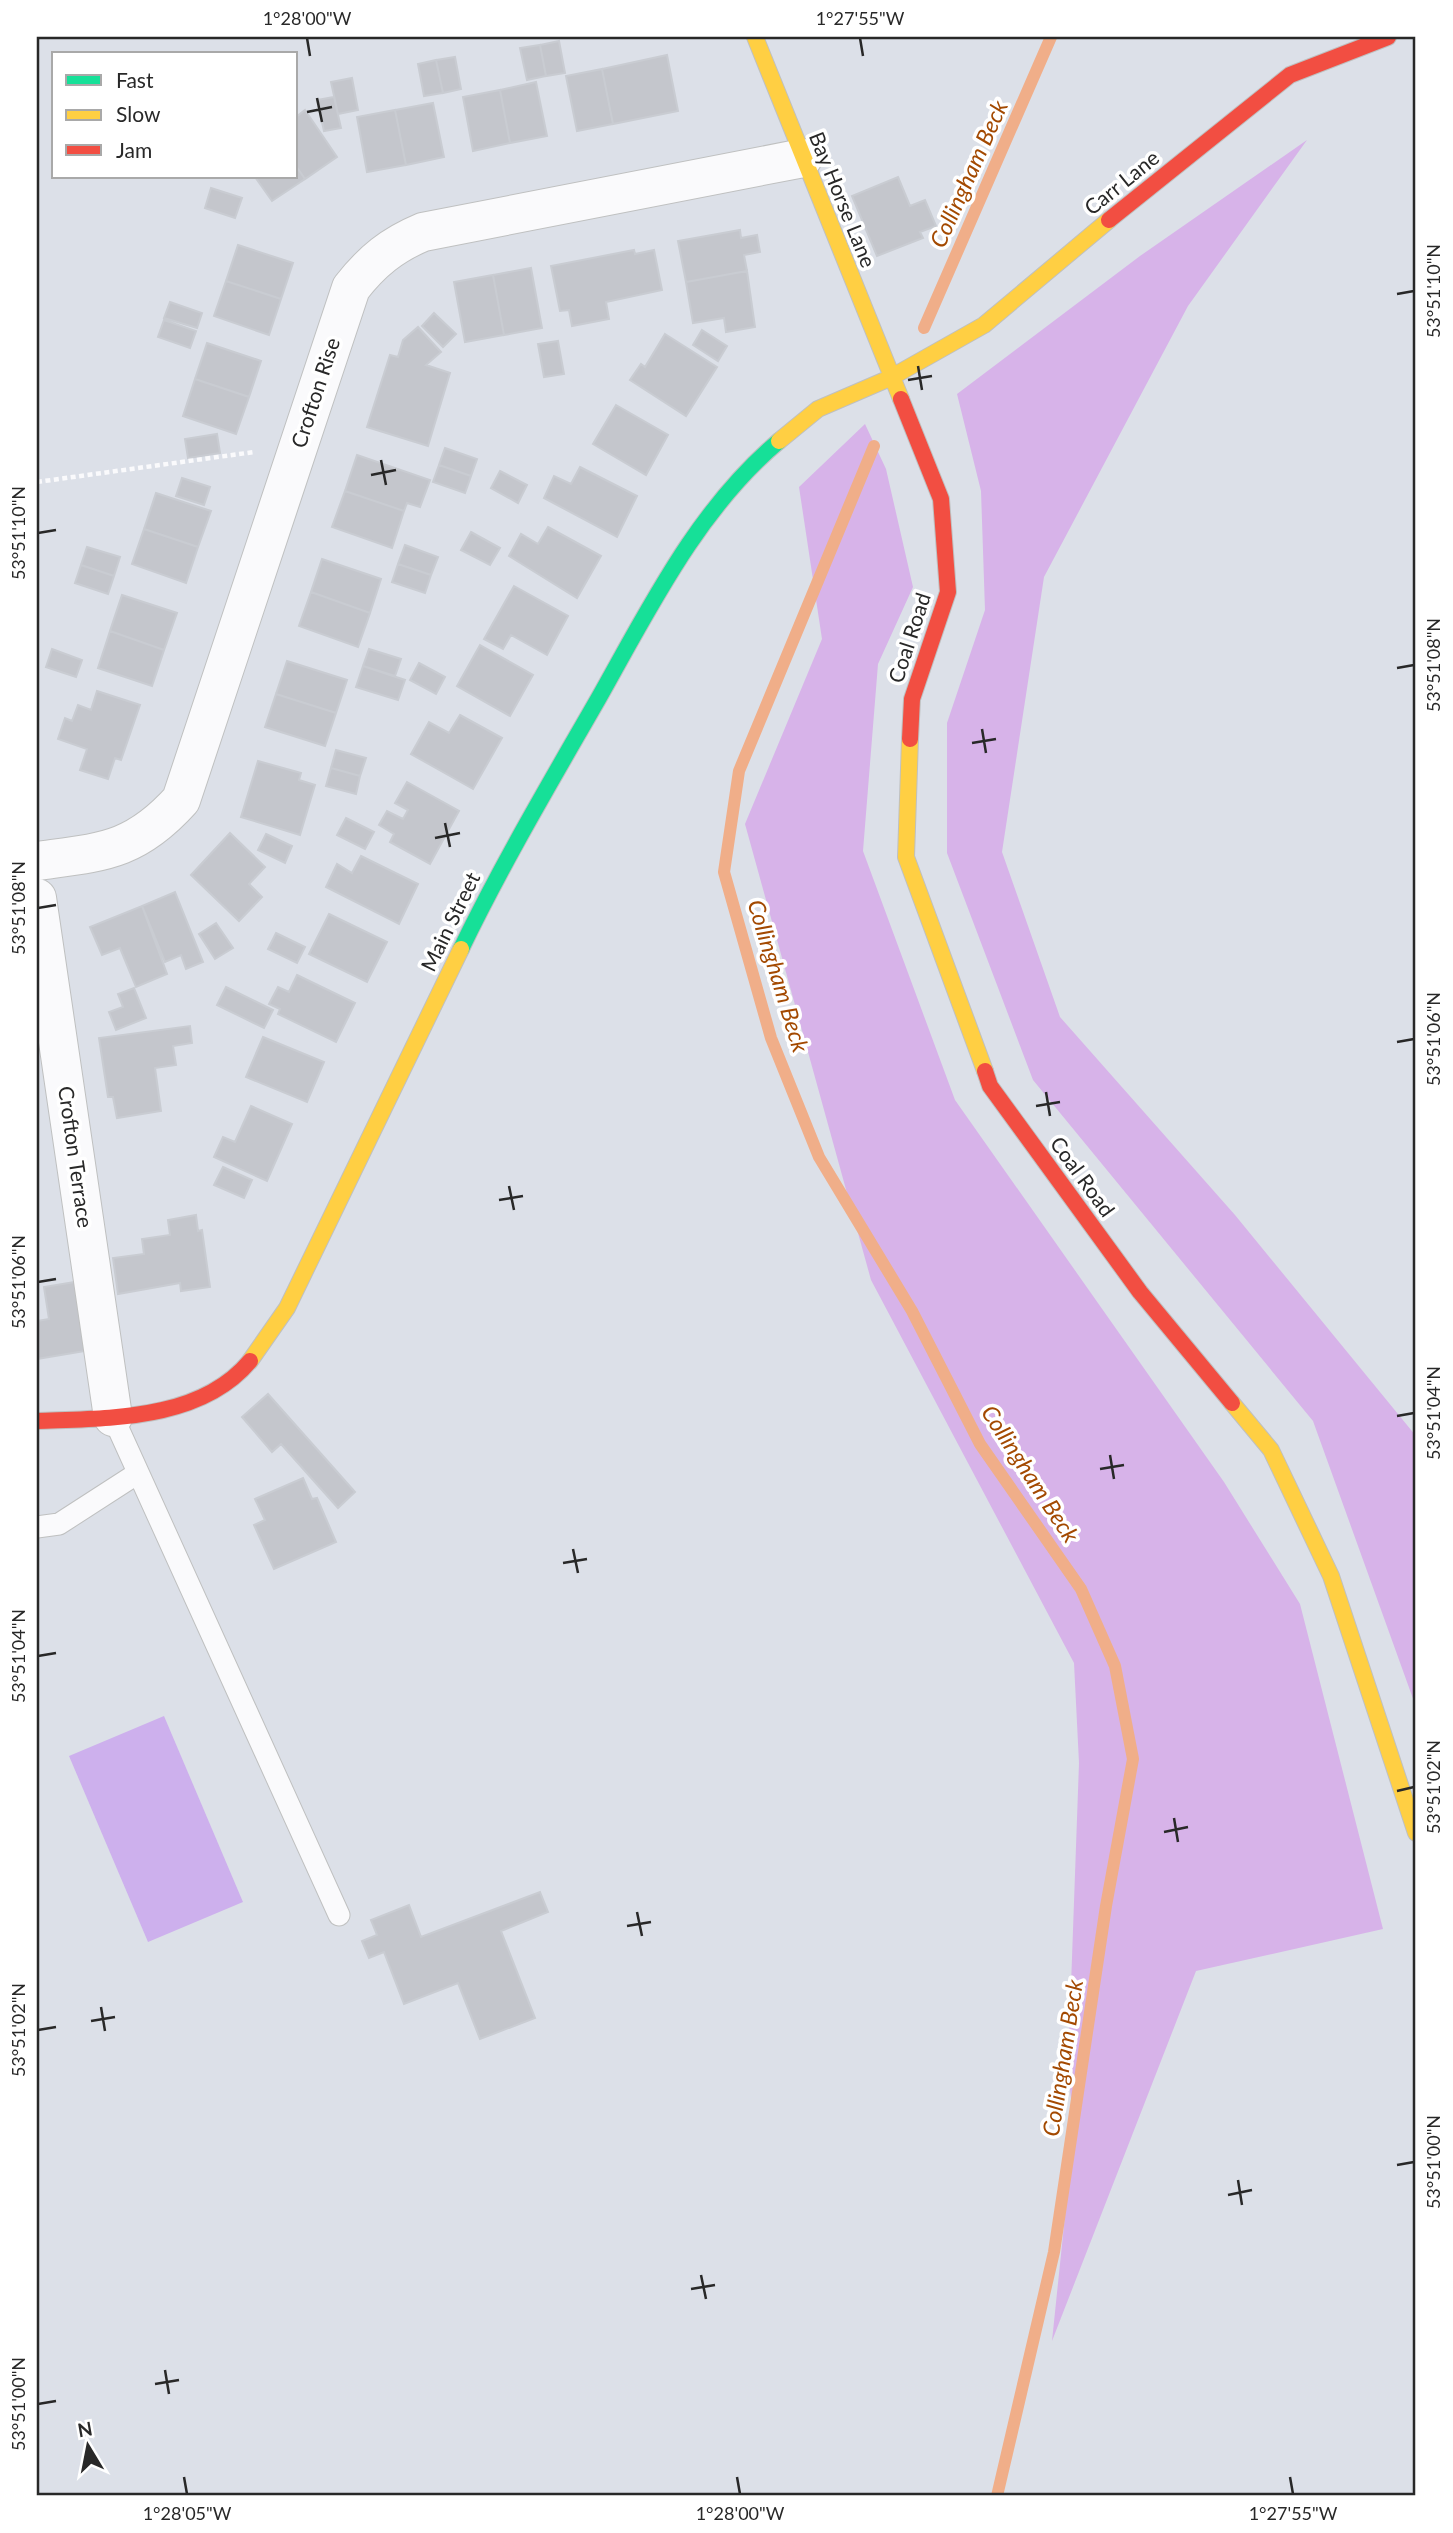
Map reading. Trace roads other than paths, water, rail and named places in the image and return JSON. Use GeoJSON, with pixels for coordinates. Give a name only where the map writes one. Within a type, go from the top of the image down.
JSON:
{"type":"FeatureCollection","features":[{"type":"Feature","properties":{"kind":"street","name":"Bay Horse Lane"},"geometry":{"type":"LineString","coordinates":[[755,37],[890,378]]}},
{"type":"Feature","properties":{"kind":"street","name":"Carr Lane"},"geometry":{"type":"LineString","coordinates":[[890,378],[984,325],[1118,212],[1290,75],[1388,37]]}},
{"type":"Feature","properties":{"kind":"street","name":"Crofton Rise"},"geometry":{"type":"LineString","coordinates":[[37,861],[107,851],[135,839],[160,822],[181,800],[351,288],[370,263],[394,244],[423,232],[803,158]]}},
{"type":"Feature","properties":{"kind":"street","name":"Main Street"},"geometry":{"type":"LineString","coordinates":[[37,1420],[113,1417],[170,1407],[209,1393],[241,1371],[287,1308],[491,887],[684,547],[760,457],[818,409],[890,378]]}},
{"type":"Feature","properties":{"kind":"street","name":"Coal Road"},"geometry":{"type":"LineString","coordinates":[[890,378],[941,499],[948,592],[912,699],[906,857],[910,870],[990,1086],[1140,1292],[1271,1450],[1331,1576],[1416,1833]]}},
{"type":"Feature","properties":{"kind":"street","name":"Crofton Terrace"},"geometry":{"type":"LineString","coordinates":[[37,898],[113,1417]]}},
{"type":"Feature","properties":{"kind":"lane"},"geometry":{"type":"LineString","coordinates":[[113,1417],[339,1915]]}},
{"type":"Feature","properties":{"kind":"lane"},"geometry":{"type":"LineString","coordinates":[[37,1527],[59,1524],[138,1473]]}},
{"type":"Feature","properties":{"kind":"waterway","name":"Collingham Beck"},"geometry":{"type":"LineString","coordinates":[[924,328],[1051,37]]}},
{"type":"Feature","properties":{"kind":"waterway","name":"Collingham Beck"},"geometry":{"type":"LineString","coordinates":[[874,446],[739,771],[724,872],[771,1038],[819,1157],[912,1311],[980,1444],[1081,1589],[1115,1666],[1133,1759],[1106,1906],[1054,2252],[997,2496]]}}]}
